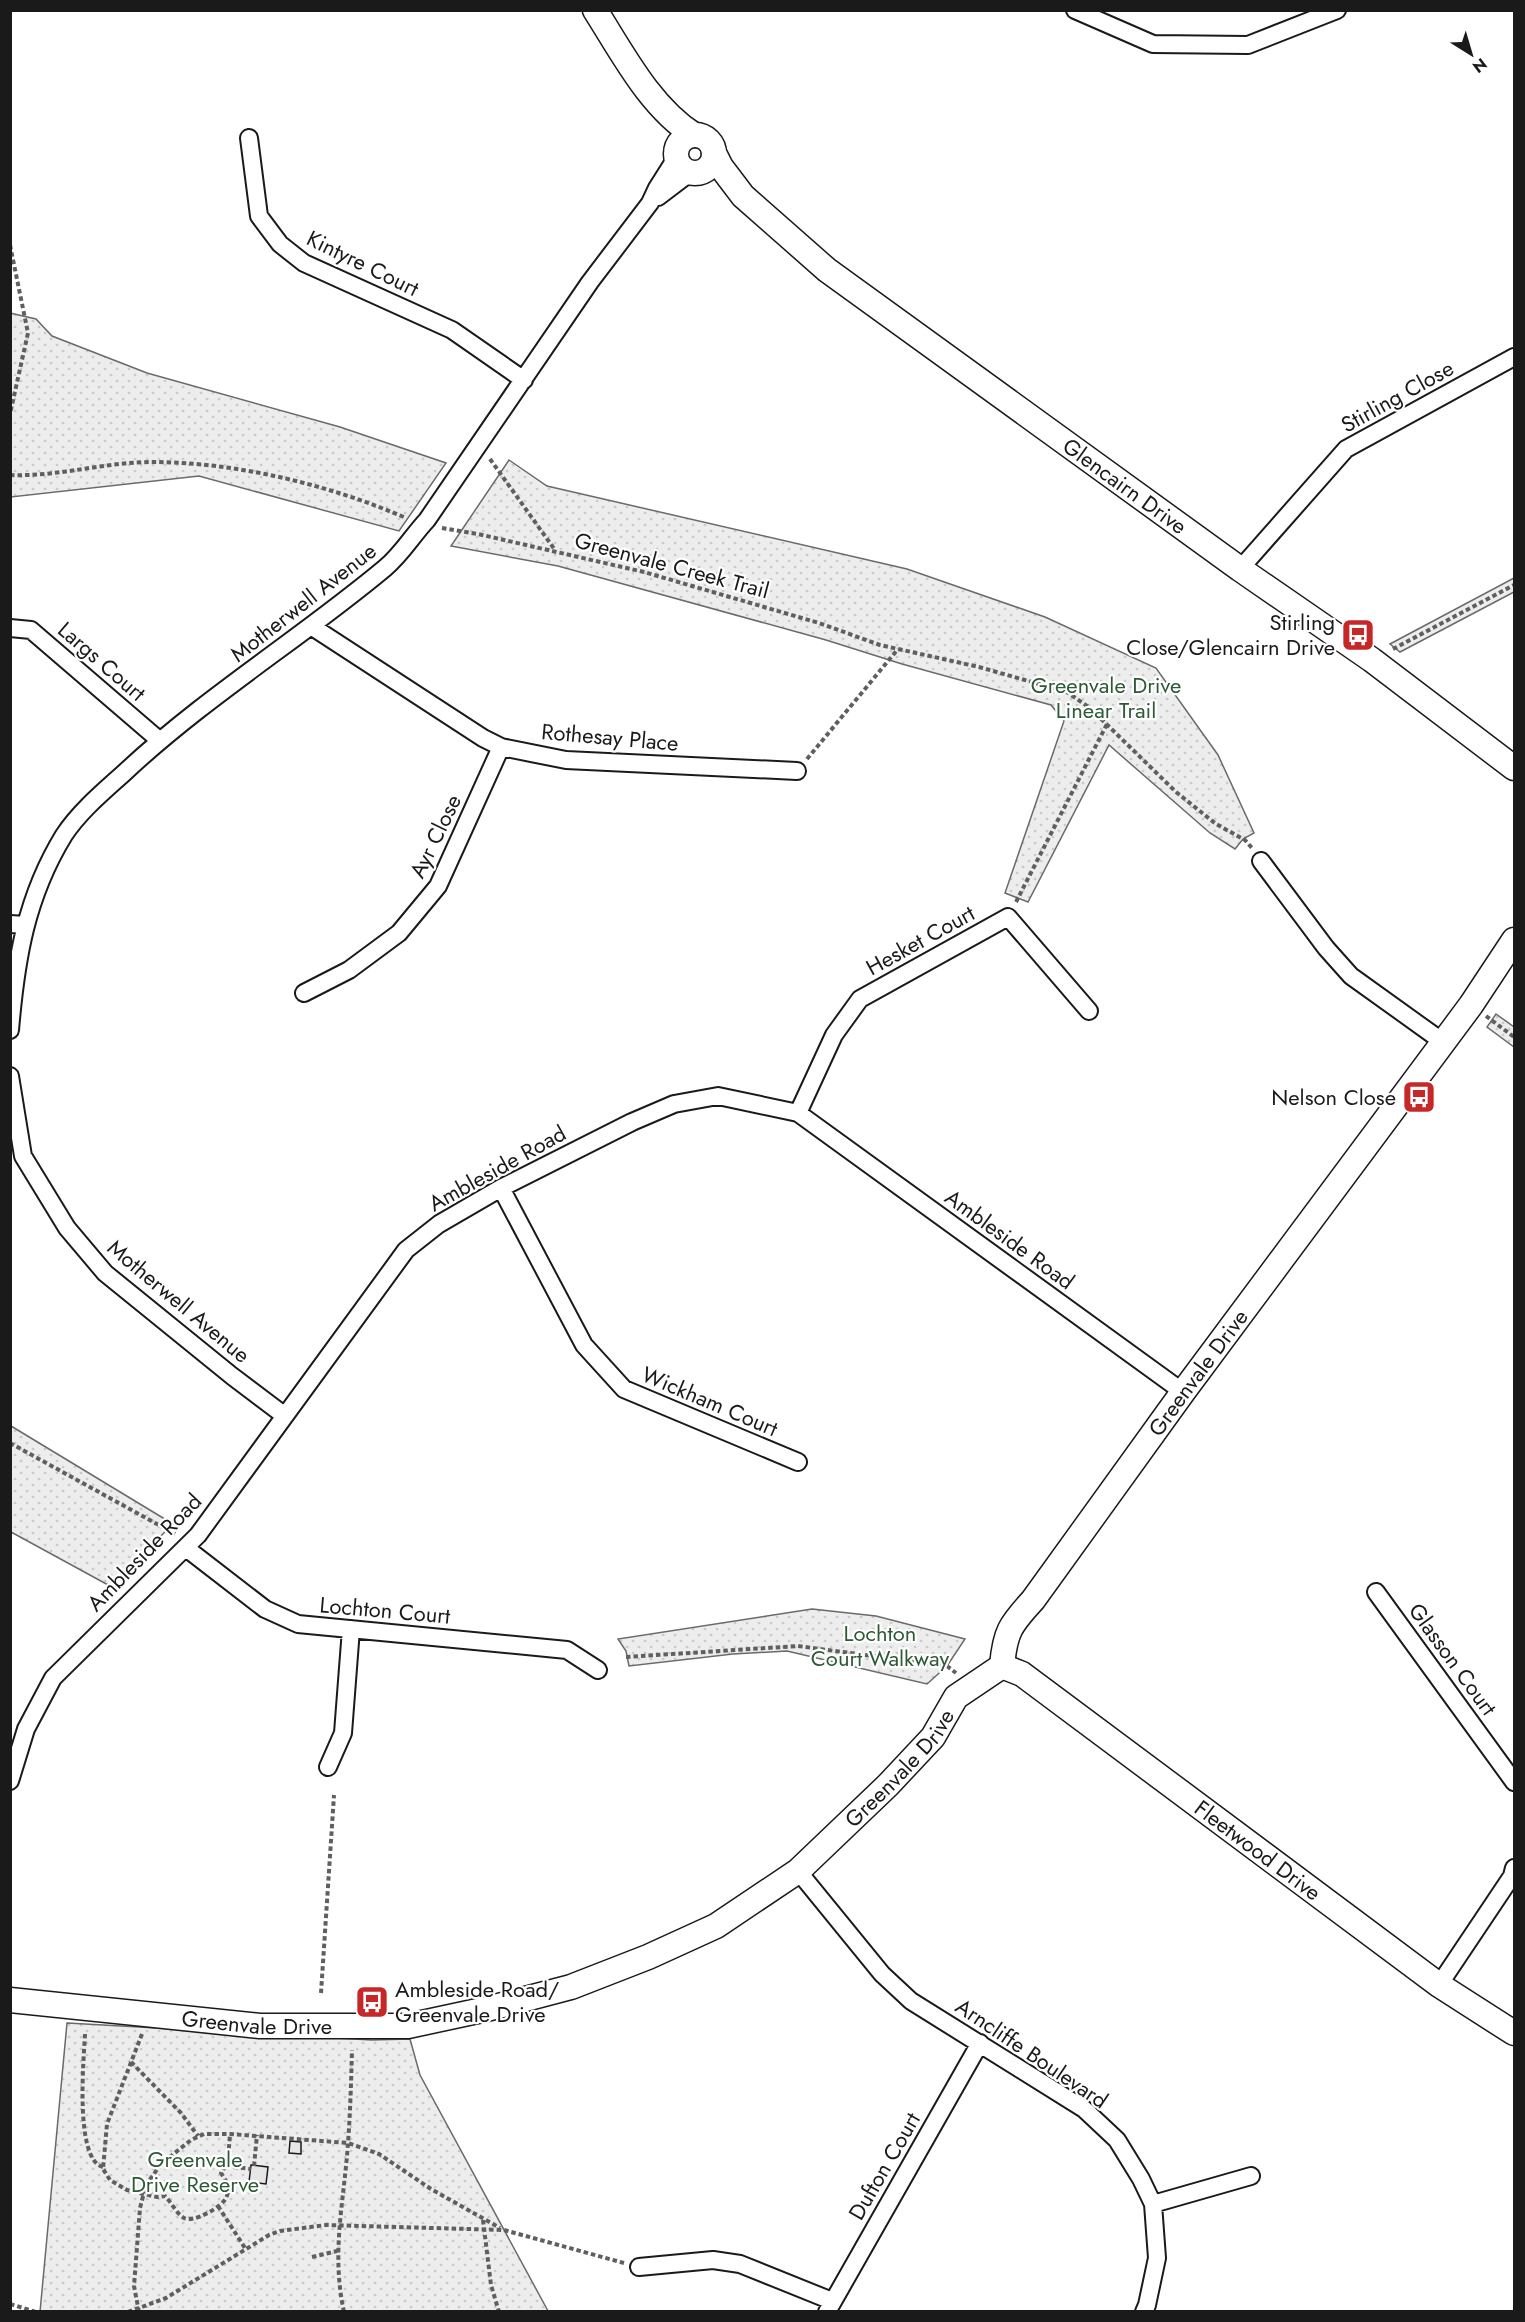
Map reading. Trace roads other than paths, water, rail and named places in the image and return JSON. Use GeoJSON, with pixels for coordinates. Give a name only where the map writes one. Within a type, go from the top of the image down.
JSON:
{"type":"FeatureCollection","features":[{"type":"Feature","properties":{"kind":"street","name":"Glencairn Drive"},"geometry":{"type":"LineString","coordinates":[[595,10],[655,99],[680,125],[687,158],[743,196],[827,270],[1240,569],[1372,660],[1515,768]]}},
{"type":"Feature","properties":{"kind":"street"},"geometry":{"type":"LineString","coordinates":[[1075,10],[1153,44],[1248,45],[1337,10]]}},
{"type":"Feature","properties":{"kind":"street","name":"Kintyre Court"},"geometry":{"type":"LineString","coordinates":[[249,138],[259,216],[280,244],[304,263],[452,330],[524,380]]}},
{"type":"Feature","properties":{"kind":"street","name":"Glencairn Drive"},"geometry":{"type":"LineString","coordinates":[[687,158],[705,138],[713,147],[721,167],[743,196]]}},
{"type":"Feature","properties":{"kind":"street","name":"Motherwell Avenue"},"geometry":{"type":"LineString","coordinates":[[10,1030],[18,924],[65,835],[85,810],[159,740],[311,626],[394,560],[422,525],[590,282],[687,158]]}},
{"type":"Feature","properties":{"kind":"street","name":"Stirling Close"},"geometry":{"type":"LineString","coordinates":[[1240,569],[1346,448],[1515,357]]}},
{"type":"Feature","properties":{"kind":"street","name":"Rothesay Place"},"geometry":{"type":"LineString","coordinates":[[311,626],[483,738],[501,747],[566,760],[797,771]]}},
{"type":"Feature","properties":{"kind":"street","name":"Largs Court"},"geometry":{"type":"LineString","coordinates":[[10,628],[31,630],[159,740]]}},
{"type":"Feature","properties":{"kind":"street","name":"Ayr Close"},"geometry":{"type":"LineString","coordinates":[[304,993],[350,970],[399,933],[438,886],[501,747]]}},
{"type":"Feature","properties":{"kind":"street"},"geometry":{"type":"LineString","coordinates":[[1261,861],[1326,948],[1351,976],[1443,1042]]}},
{"type":"Feature","properties":{"kind":"street","name":"Hesket Court"},"geometry":{"type":"LineString","coordinates":[[798,1113],[834,1035],[860,999],[1008,917],[1089,1011]]}},
{"type":"Feature","properties":{"kind":"street","name":"Greenvale Drive"},"geometry":{"type":"LineString","coordinates":[[10,2000],[146,2016],[260,2026],[408,2026],[487,2009],[571,1986],[648,1957],[716,1926],[798,1871],[888,1785],[933,1737],[956,1697],[1002,1666],[1004,1643],[1013,1622],[1033,1600],[1183,1392],[1471,1005],[1515,940]]}},
{"type":"Feature","properties":{"kind":"street","name":"Motherwell Avenue"},"geometry":{"type":"LineString","coordinates":[[10,1076],[17,1159],[67,1228],[105,1274],[231,1376],[285,1416]]}},
{"type":"Feature","properties":{"kind":"street","name":"Ambleside Road"},"geometry":{"type":"LineString","coordinates":[[10,1781],[19,1726],[52,1678],[183,1542],[238,1481],[406,1250],[439,1224],[501,1188],[632,1122],[674,1104],[718,1096],[798,1113],[1183,1392]]}},
{"type":"Feature","properties":{"kind":"street","name":"Wickham Court"},"geometry":{"type":"LineString","coordinates":[[501,1188],[584,1345],[624,1389],[798,1462]]}},
{"type":"Feature","properties":{"kind":"street","name":"Lochton Court"},"geometry":{"type":"LineString","coordinates":[[183,1542],[265,1609],[298,1624],[567,1650],[598,1670]]}},
{"type":"Feature","properties":{"kind":"street","name":"Glasson Court"},"geometry":{"type":"LineString","coordinates":[[1376,1592],[1515,1782]]}},
{"type":"Feature","properties":{"kind":"street"},"geometry":{"type":"LineString","coordinates":[[328,1767],[343,1733],[351,1629]]}},
{"type":"Feature","properties":{"kind":"street","name":"Fleetwood Drive"},"geometry":{"type":"LineString","coordinates":[[1002,1666],[1022,1674],[1439,1985],[1515,2033]]}},
{"type":"Feature","properties":{"kind":"street"},"geometry":{"type":"LineString","coordinates":[[1439,1985],[1512,1876],[1515,1868]]}},
{"type":"Feature","properties":{"kind":"street","name":"Arncliffe Boulevard"},"geometry":{"type":"LineString","coordinates":[[798,1871],[882,1974],[911,2001],[1084,2109],[1117,2140],[1142,2179],[1153,2204],[1157,2258],[1144,2312]]}},
{"type":"Feature","properties":{"kind":"street","name":"Dufton Court"},"geometry":{"type":"LineString","coordinates":[[830,2306],[980,2043]]}},
{"type":"Feature","properties":{"kind":"street"},"geometry":{"type":"LineString","coordinates":[[1153,2204],[1251,2176]]}},
{"type":"Feature","properties":{"kind":"street"},"geometry":{"type":"LineString","coordinates":[[639,2267],[713,2260],[740,2264],[830,2306]]}},
{"type":"Feature","properties":{"kind":"place","name":"Stirling Close/Glencairn Drive"},"geometry":{"type":"Point","coordinates":[1358,635]}},
{"type":"Feature","properties":{"kind":"place","name":"Nelson Close"},"geometry":{"type":"Point","coordinates":[1419,1097]}},
{"type":"Feature","properties":{"kind":"place","name":"Ambleside Road/ Greenvale Drive"},"geometry":{"type":"Point","coordinates":[372,2002]}},
{"type":"Feature","properties":{"kind":"park label","name":"Greenvale Drive Linear Trail"},"geometry":{"type":"Point","coordinates":[1106,698]}},
{"type":"Feature","properties":{"kind":"park label","name":"Lochton Court Walkway"},"geometry":{"type":"Point","coordinates":[880,1646]}},
{"type":"Feature","properties":{"kind":"park label","name":"Greenvale Drive Reserve"},"geometry":{"type":"Point","coordinates":[195,2172]}}]}
